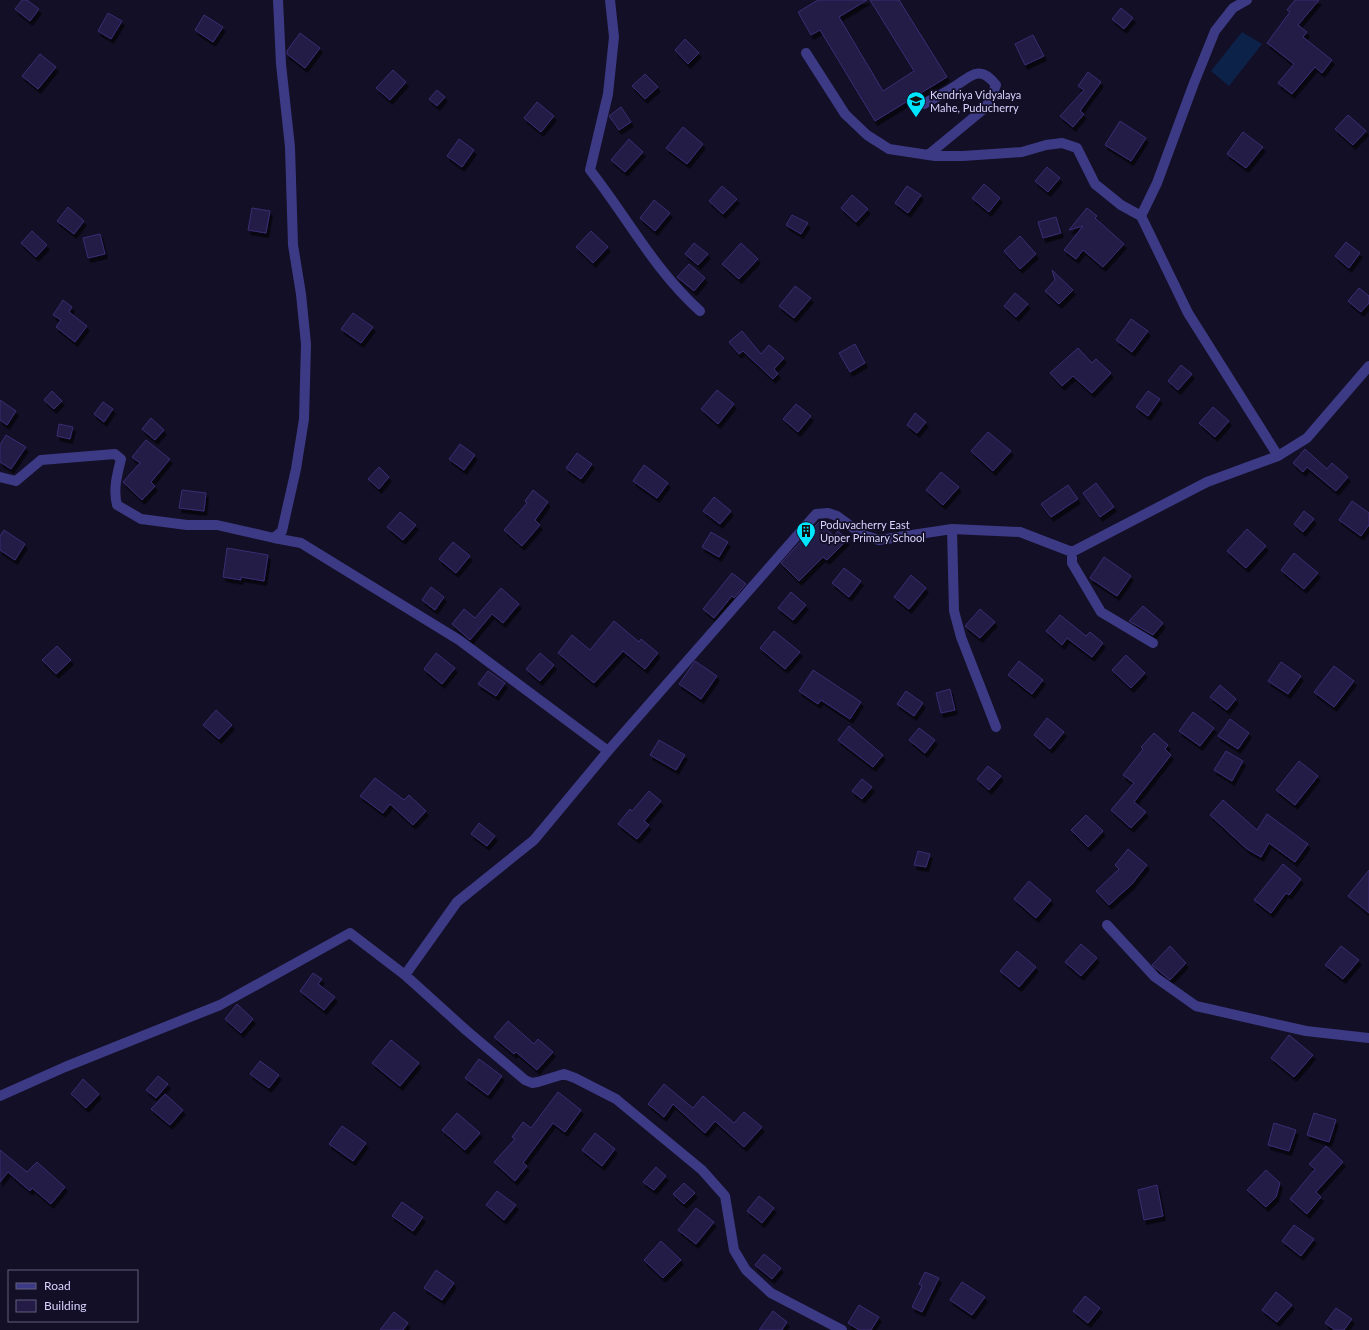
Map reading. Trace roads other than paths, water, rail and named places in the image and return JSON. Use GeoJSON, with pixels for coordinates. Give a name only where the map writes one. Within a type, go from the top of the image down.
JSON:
{"type":"FeatureCollection","features":[{"type":"Feature","properties":{"kind":"street"},"geometry":{"type":"LineString","coordinates":[[274,538],[282,531],[296,469],[304,419],[306,344],[301,294],[293,245],[290,147],[281,64],[278,0]]}},
{"type":"Feature","properties":{"kind":"street"},"geometry":{"type":"LineString","coordinates":[[610,0],[614,37],[608,94],[590,170],[614,200],[635,235],[675,285],[700,311]]}},
{"type":"Feature","properties":{"kind":"street"},"geometry":{"type":"LineString","coordinates":[[1141,216],[1158,183],[1194,83],[1215,31],[1233,8],[1247,0]]}},
{"type":"Feature","properties":{"kind":"street"},"geometry":{"type":"LineString","coordinates":[[806,53],[845,114],[867,135],[889,149],[928,155],[963,156],[1022,152],[1062,142],[1078,148],[1095,184],[1121,205],[1141,216],[1188,313],[1278,456]]}},
{"type":"Feature","properties":{"kind":"street"},"geometry":{"type":"LineString","coordinates":[[924,104],[954,87],[971,74],[980,73],[989,76],[996,85],[992,98],[985,108],[928,155]]}},
{"type":"Feature","properties":{"kind":"street"},"geometry":{"type":"LineString","coordinates":[[405,975],[457,902],[534,840],[608,751],[816,514],[828,513],[837,516],[863,535],[879,540],[952,529],[1020,532],[1072,552],[1207,482],[1278,456],[1307,438],[1369,366]]}},
{"type":"Feature","properties":{"kind":"street"},"geometry":{"type":"LineString","coordinates":[[0,478],[16,481],[41,460],[115,454],[121,459],[115,489],[117,506],[140,519],[187,525],[216,525],[301,543],[459,640],[608,751]]}},
{"type":"Feature","properties":{"kind":"street"},"geometry":{"type":"LineString","coordinates":[[952,529],[954,611],[961,637],[996,727]]}},
{"type":"Feature","properties":{"kind":"street"},"geometry":{"type":"LineString","coordinates":[[1072,552],[1072,563],[1101,612],[1152,643]]}},
{"type":"Feature","properties":{"kind":"street"},"geometry":{"type":"LineString","coordinates":[[1107,925],[1155,977],[1196,1006],[1306,1030],[1369,1038]]}},
{"type":"Feature","properties":{"kind":"street"},"geometry":{"type":"LineString","coordinates":[[0,1096],[65,1067],[220,1005],[350,933],[405,975],[467,1032],[525,1080],[532,1083],[564,1074],[575,1078],[622,1104],[702,1170],[725,1196],[734,1250],[746,1270],[771,1293],[842,1330]]}},
{"type":"Feature","properties":{"kind":"water"},"geometry":{"type":"Polygon","coordinates":[[[1242,32],[1262,44],[1229,86],[1211,71],[1242,32]]]}},
{"type":"Feature","properties":{"kind":"place","name":"Kendriya Vidyalaya Mahe, Puducherry"},"geometry":{"type":"Point","coordinates":[916,118]}},
{"type":"Feature","properties":{"kind":"place","name":"Poduvacherry East Upper Primary School"},"geometry":{"type":"Point","coordinates":[806,548]}}]}
